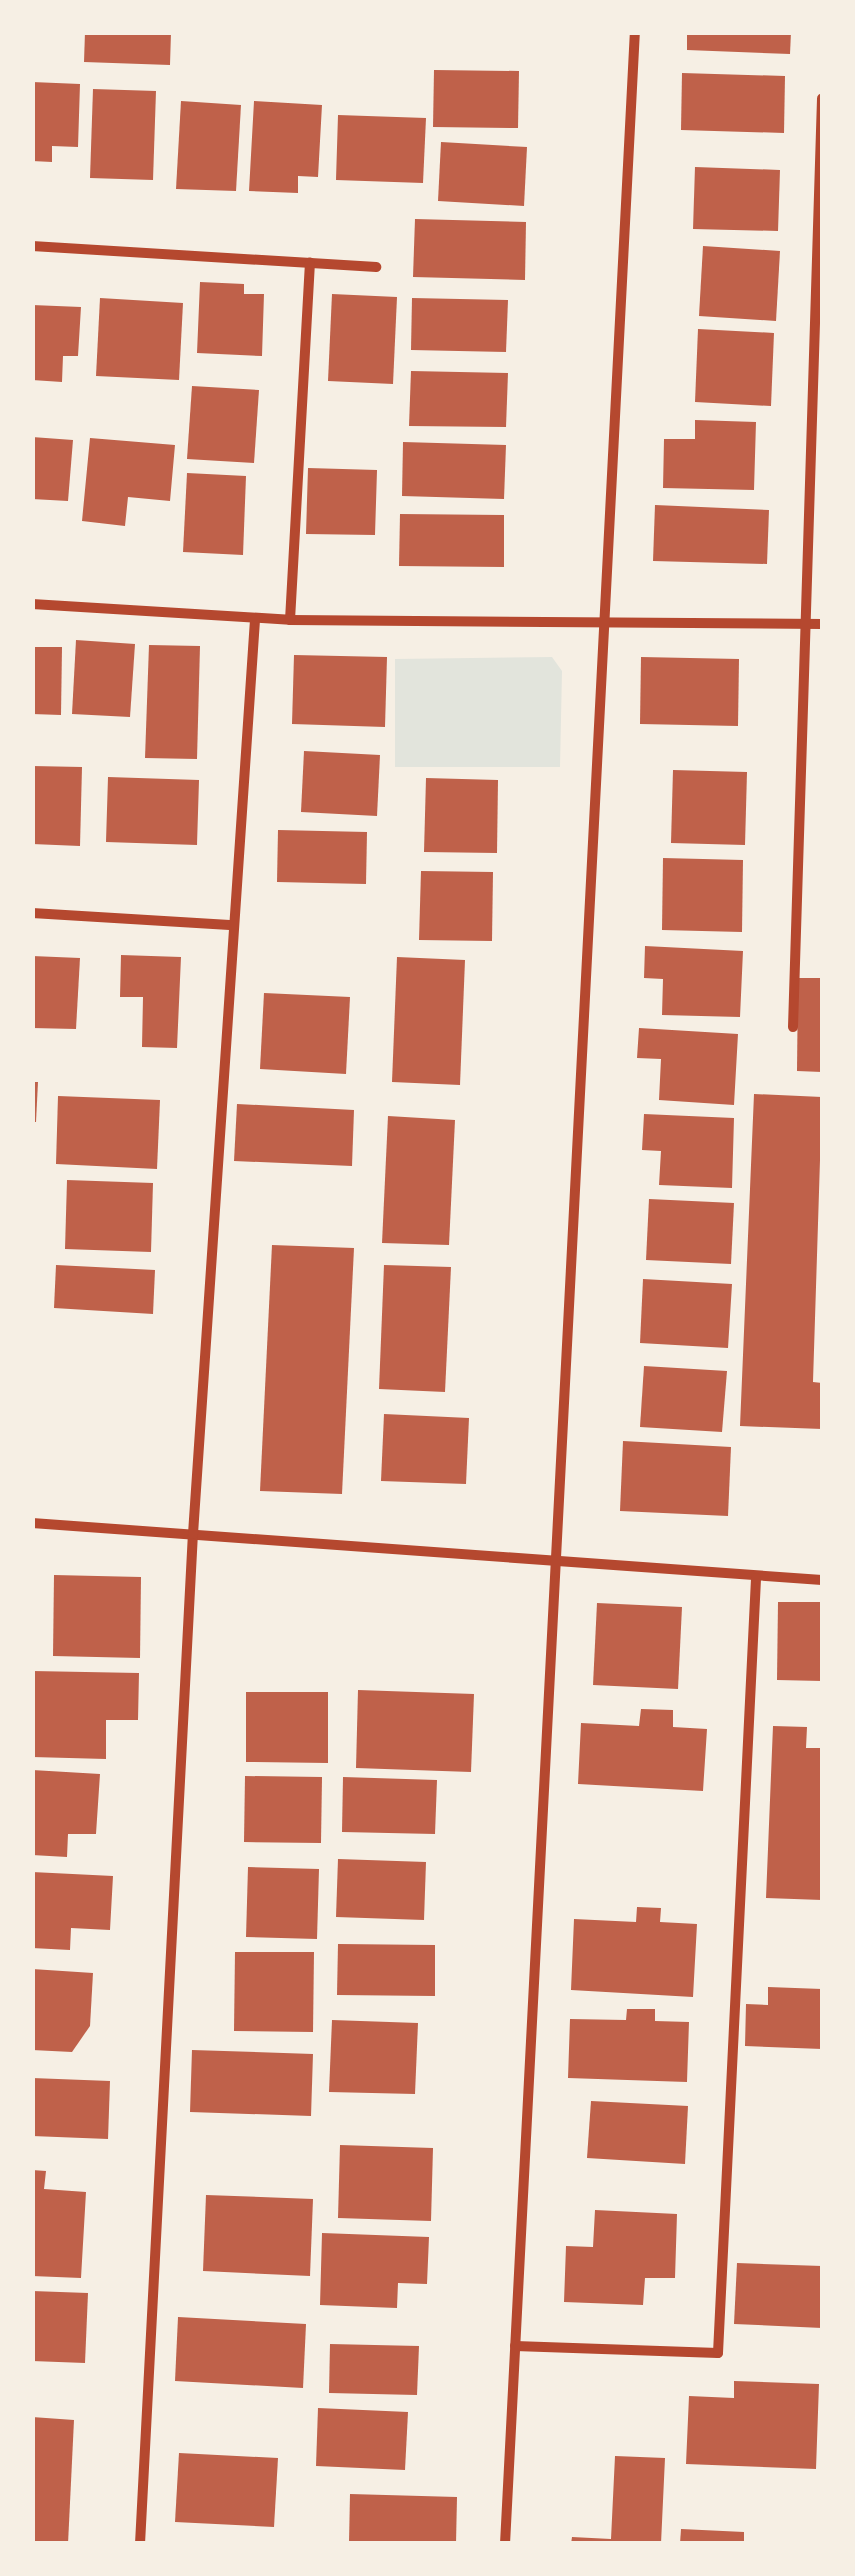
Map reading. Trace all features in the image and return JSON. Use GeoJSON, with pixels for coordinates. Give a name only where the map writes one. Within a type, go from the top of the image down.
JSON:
{"type":"FeatureCollection","features":[{"type":"Feature","properties":{"kind":"street"},"geometry":{"type":"LineString","coordinates":[[505,2544],[636,32]]}},
{"type":"Feature","properties":{"kind":"street"},"geometry":{"type":"LineString","coordinates":[[793,1026],[822,98]]}},
{"type":"Feature","properties":{"kind":"street"},"geometry":{"type":"LineString","coordinates":[[32,246],[376,267]]}},
{"type":"Feature","properties":{"kind":"street"},"geometry":{"type":"LineString","coordinates":[[290,620],[310,264]]}},
{"type":"Feature","properties":{"kind":"street"},"geometry":{"type":"LineString","coordinates":[[32,604],[290,620],[822,624]]}},
{"type":"Feature","properties":{"kind":"street"},"geometry":{"type":"LineString","coordinates":[[140,2544],[193,1534],[230,926],[255,619]]}},
{"type":"Feature","properties":{"kind":"street"},"geometry":{"type":"LineString","coordinates":[[32,913],[230,926]]}},
{"type":"Feature","properties":{"kind":"street"},"geometry":{"type":"LineString","coordinates":[[32,1523],[822,1580]]}},
{"type":"Feature","properties":{"kind":"street"},"geometry":{"type":"LineString","coordinates":[[515,2346],[718,2353],[756,1578]]}},
{"type":"Feature","properties":{"kind":"shaded area"},"geometry":{"type":"Polygon","coordinates":[[[552,657],[562,671],[560,767],[395,767],[395,659],[552,657]]]}},
{"type":"Feature","properties":{"kind":"building"},"geometry":{"type":"Polygon","coordinates":[[[85,32],[171,32],[170,65],[84,62],[85,32]]]}},
{"type":"Feature","properties":{"kind":"building"},"geometry":{"type":"Polygon","coordinates":[[[687,32],[791,32],[790,54],[687,50],[687,32]]]}},
{"type":"Feature","properties":{"kind":"building"},"geometry":{"type":"Polygon","coordinates":[[[434,70],[519,71],[518,128],[433,127],[434,70]]]}},
{"type":"Feature","properties":{"kind":"building"},"geometry":{"type":"Polygon","coordinates":[[[682,73],[785,76],[784,133],[681,130],[682,73]]]}},
{"type":"Feature","properties":{"kind":"building"},"geometry":{"type":"Polygon","coordinates":[[[32,82],[80,84],[78,147],[52,146],[52,162],[32,161],[32,82]]]}},
{"type":"Feature","properties":{"kind":"building"},"geometry":{"type":"Polygon","coordinates":[[[93,89],[156,91],[153,180],[90,178],[93,89]]]}},
{"type":"Feature","properties":{"kind":"building"},"geometry":{"type":"Polygon","coordinates":[[[181,101],[241,105],[236,191],[176,189],[181,101]]]}},
{"type":"Feature","properties":{"kind":"building"},"geometry":{"type":"Polygon","coordinates":[[[254,101],[322,105],[318,177],[298,176],[298,193],[249,191],[254,101]]]}},
{"type":"Feature","properties":{"kind":"building"},"geometry":{"type":"Polygon","coordinates":[[[338,115],[426,118],[423,183],[336,180],[338,115]]]}},
{"type":"Feature","properties":{"kind":"building"},"geometry":{"type":"Polygon","coordinates":[[[441,142],[527,147],[524,206],[438,201],[441,142]]]}},
{"type":"Feature","properties":{"kind":"building"},"geometry":{"type":"Polygon","coordinates":[[[695,167],[780,170],[778,231],[693,229],[695,167]]]}},
{"type":"Feature","properties":{"kind":"building"},"geometry":{"type":"Polygon","coordinates":[[[415,219],[526,222],[525,280],[413,277],[415,219]]]}},
{"type":"Feature","properties":{"kind":"building"},"geometry":{"type":"Polygon","coordinates":[[[703,246],[780,251],[776,321],[699,316],[703,246]]]}},
{"type":"Feature","properties":{"kind":"building"},"geometry":{"type":"Polygon","coordinates":[[[200,282],[244,284],[244,294],[264,294],[262,356],[197,353],[200,282]]]}},
{"type":"Feature","properties":{"kind":"building"},"geometry":{"type":"Polygon","coordinates":[[[332,294],[397,297],[393,384],[328,381],[332,294]]]}},
{"type":"Feature","properties":{"kind":"building"},"geometry":{"type":"Polygon","coordinates":[[[100,298],[183,303],[179,380],[96,376],[100,298]]]}},
{"type":"Feature","properties":{"kind":"building"},"geometry":{"type":"Polygon","coordinates":[[[412,298],[508,300],[506,352],[411,350],[412,298]]]}},
{"type":"Feature","properties":{"kind":"building"},"geometry":{"type":"Polygon","coordinates":[[[32,305],[81,307],[78,356],[63,356],[62,382],[32,380],[32,305]]]}},
{"type":"Feature","properties":{"kind":"building"},"geometry":{"type":"Polygon","coordinates":[[[698,329],[774,333],[771,406],[695,402],[698,329]]]}},
{"type":"Feature","properties":{"kind":"building"},"geometry":{"type":"Polygon","coordinates":[[[411,371],[508,373],[506,427],[409,426],[411,371]]]}},
{"type":"Feature","properties":{"kind":"building"},"geometry":{"type":"Polygon","coordinates":[[[192,386],[259,390],[254,463],[187,459],[192,386]]]}},
{"type":"Feature","properties":{"kind":"building"},"geometry":{"type":"Polygon","coordinates":[[[695,420],[756,422],[754,490],[663,488],[664,439],[695,439],[695,420]]]}},
{"type":"Feature","properties":{"kind":"building"},"geometry":{"type":"Polygon","coordinates":[[[32,437],[73,440],[68,501],[32,499],[32,437]]]}},
{"type":"Feature","properties":{"kind":"building"},"geometry":{"type":"Polygon","coordinates":[[[90,438],[175,445],[170,501],[128,497],[125,526],[82,521],[90,438]]]}},
{"type":"Feature","properties":{"kind":"building"},"geometry":{"type":"Polygon","coordinates":[[[403,442],[506,445],[504,499],[402,496],[403,442]]]}},
{"type":"Feature","properties":{"kind":"building"},"geometry":{"type":"Polygon","coordinates":[[[308,468],[377,470],[375,535],[306,534],[308,468]]]}},
{"type":"Feature","properties":{"kind":"building"},"geometry":{"type":"Polygon","coordinates":[[[187,473],[246,476],[243,555],[183,552],[187,473]]]}},
{"type":"Feature","properties":{"kind":"building"},"geometry":{"type":"Polygon","coordinates":[[[655,505],[769,510],[767,564],[653,561],[655,505]]]}},
{"type":"Feature","properties":{"kind":"building"},"geometry":{"type":"Polygon","coordinates":[[[400,514],[504,515],[504,567],[399,566],[400,514]]]}},
{"type":"Feature","properties":{"kind":"building"},"geometry":{"type":"Polygon","coordinates":[[[76,640],[135,644],[130,717],[72,714],[76,640]]]}},
{"type":"Feature","properties":{"kind":"building"},"geometry":{"type":"Polygon","coordinates":[[[149,645],[200,646],[197,759],[145,758],[149,645]]]}},
{"type":"Feature","properties":{"kind":"building"},"geometry":{"type":"Polygon","coordinates":[[[32,647],[62,647],[61,715],[32,714],[32,647]]]}},
{"type":"Feature","properties":{"kind":"building"},"geometry":{"type":"Polygon","coordinates":[[[294,655],[387,657],[385,727],[292,724],[294,655]]]}},
{"type":"Feature","properties":{"kind":"building"},"geometry":{"type":"Polygon","coordinates":[[[641,657],[739,659],[738,726],[640,724],[641,657]]]}},
{"type":"Feature","properties":{"kind":"building"},"geometry":{"type":"Polygon","coordinates":[[[304,751],[380,755],[377,816],[301,812],[304,751]]]}},
{"type":"Feature","properties":{"kind":"building"},"geometry":{"type":"Polygon","coordinates":[[[32,766],[82,767],[80,846],[32,844],[32,766]]]}},
{"type":"Feature","properties":{"kind":"building"},"geometry":{"type":"Polygon","coordinates":[[[673,770],[747,772],[745,845],[671,843],[673,770]]]}},
{"type":"Feature","properties":{"kind":"building"},"geometry":{"type":"Polygon","coordinates":[[[108,777],[199,780],[197,845],[106,842],[108,777]]]}},
{"type":"Feature","properties":{"kind":"building"},"geometry":{"type":"Polygon","coordinates":[[[426,778],[498,780],[497,853],[424,852],[426,778]]]}},
{"type":"Feature","properties":{"kind":"building"},"geometry":{"type":"Polygon","coordinates":[[[278,830],[367,832],[366,884],[277,882],[278,830]]]}},
{"type":"Feature","properties":{"kind":"building"},"geometry":{"type":"Polygon","coordinates":[[[663,858],[743,860],[742,932],[662,930],[663,858]]]}},
{"type":"Feature","properties":{"kind":"building"},"geometry":{"type":"Polygon","coordinates":[[[421,871],[493,872],[492,941],[419,940],[421,871]]]}},
{"type":"Feature","properties":{"kind":"building"},"geometry":{"type":"Polygon","coordinates":[[[645,946],[743,951],[740,1017],[662,1015],[663,979],[644,978],[645,946]]]}},
{"type":"Feature","properties":{"kind":"building"},"geometry":{"type":"Polygon","coordinates":[[[121,955],[181,957],[177,1048],[142,1047],[143,997],[120,997],[121,955]]]}},
{"type":"Feature","properties":{"kind":"building"},"geometry":{"type":"Polygon","coordinates":[[[32,956],[80,958],[76,1029],[32,1028],[32,956]]]}},
{"type":"Feature","properties":{"kind":"building"},"geometry":{"type":"Polygon","coordinates":[[[397,957],[465,960],[460,1085],[392,1082],[397,957]]]}},
{"type":"Feature","properties":{"kind":"building"},"geometry":{"type":"Polygon","coordinates":[[[798,978],[822,978],[822,1072],[797,1071],[798,978]]]}},
{"type":"Feature","properties":{"kind":"building"},"geometry":{"type":"Polygon","coordinates":[[[264,993],[350,997],[346,1074],[260,1069],[264,993]]]}},
{"type":"Feature","properties":{"kind":"building"},"geometry":{"type":"Polygon","coordinates":[[[639,1028],[738,1034],[734,1105],[659,1100],[661,1059],[637,1058],[639,1028]]]}},
{"type":"Feature","properties":{"kind":"building"},"geometry":{"type":"Polygon","coordinates":[[[32,1082],[38,1082],[36,1122],[32,1122],[32,1082]]]}},
{"type":"Feature","properties":{"kind":"building"},"geometry":{"type":"Polygon","coordinates":[[[754,1094],[822,1097],[813,1382],[822,1383],[822,1429],[740,1426],[754,1094]]]}},
{"type":"Feature","properties":{"kind":"building"},"geometry":{"type":"Polygon","coordinates":[[[58,1096],[160,1100],[157,1169],[56,1164],[58,1096]]]}},
{"type":"Feature","properties":{"kind":"building"},"geometry":{"type":"Polygon","coordinates":[[[237,1104],[354,1110],[352,1166],[234,1161],[237,1104]]]}},
{"type":"Feature","properties":{"kind":"building"},"geometry":{"type":"Polygon","coordinates":[[[644,1114],[734,1118],[732,1188],[659,1185],[661,1151],[642,1150],[644,1114]]]}},
{"type":"Feature","properties":{"kind":"building"},"geometry":{"type":"Polygon","coordinates":[[[388,1116],[455,1120],[449,1245],[382,1243],[388,1116]]]}},
{"type":"Feature","properties":{"kind":"building"},"geometry":{"type":"Polygon","coordinates":[[[67,1180],[153,1183],[151,1252],[65,1249],[67,1180]]]}},
{"type":"Feature","properties":{"kind":"building"},"geometry":{"type":"Polygon","coordinates":[[[649,1199],[734,1203],[731,1264],[646,1260],[649,1199]]]}},
{"type":"Feature","properties":{"kind":"building"},"geometry":{"type":"Polygon","coordinates":[[[272,1245],[354,1248],[342,1494],[260,1491],[272,1245]]]}},
{"type":"Feature","properties":{"kind":"building"},"geometry":{"type":"Polygon","coordinates":[[[56,1265],[155,1270],[153,1314],[54,1308],[56,1265]]]}},
{"type":"Feature","properties":{"kind":"building"},"geometry":{"type":"Polygon","coordinates":[[[384,1265],[451,1267],[445,1392],[379,1389],[384,1265]]]}},
{"type":"Feature","properties":{"kind":"building"},"geometry":{"type":"Polygon","coordinates":[[[643,1279],[732,1284],[728,1348],[640,1343],[643,1279]]]}},
{"type":"Feature","properties":{"kind":"building"},"geometry":{"type":"Polygon","coordinates":[[[644,1366],[727,1371],[722,1432],[640,1427],[644,1366]]]}},
{"type":"Feature","properties":{"kind":"building"},"geometry":{"type":"Polygon","coordinates":[[[384,1414],[469,1418],[466,1484],[381,1481],[384,1414]]]}},
{"type":"Feature","properties":{"kind":"building"},"geometry":{"type":"Polygon","coordinates":[[[623,1441],[731,1447],[728,1516],[620,1511],[623,1441]]]}},
{"type":"Feature","properties":{"kind":"building"},"geometry":{"type":"Polygon","coordinates":[[[54,1575],[141,1577],[140,1658],[53,1656],[54,1575]]]}},
{"type":"Feature","properties":{"kind":"building"},"geometry":{"type":"Polygon","coordinates":[[[778,1602],[822,1602],[822,1681],[777,1680],[778,1602]]]}},
{"type":"Feature","properties":{"kind":"building"},"geometry":{"type":"Polygon","coordinates":[[[597,1603],[682,1607],[678,1689],[593,1685],[597,1603]]]}},
{"type":"Feature","properties":{"kind":"building"},"geometry":{"type":"Polygon","coordinates":[[[32,1671],[139,1673],[138,1720],[106,1720],[106,1759],[32,1757],[32,1671]]]}},
{"type":"Feature","properties":{"kind":"building"},"geometry":{"type":"Polygon","coordinates":[[[358,1690],[474,1694],[471,1772],[356,1768],[358,1690]]]}},
{"type":"Feature","properties":{"kind":"building"},"geometry":{"type":"Polygon","coordinates":[[[246,1692],[328,1692],[328,1763],[246,1762],[246,1692]]]}},
{"type":"Feature","properties":{"kind":"building"},"geometry":{"type":"Polygon","coordinates":[[[641,1709],[673,1710],[673,1727],[707,1729],[703,1791],[578,1784],[581,1723],[639,1726],[641,1709]]]}},
{"type":"Feature","properties":{"kind":"building"},"geometry":{"type":"Polygon","coordinates":[[[773,1726],[807,1727],[806,1748],[822,1748],[822,1900],[766,1898],[773,1726]]]}},
{"type":"Feature","properties":{"kind":"building"},"geometry":{"type":"Polygon","coordinates":[[[32,1770],[100,1774],[96,1834],[68,1834],[67,1857],[32,1855],[32,1770]]]}},
{"type":"Feature","properties":{"kind":"building"},"geometry":{"type":"Polygon","coordinates":[[[245,1776],[322,1777],[321,1843],[244,1842],[245,1776]]]}},
{"type":"Feature","properties":{"kind":"building"},"geometry":{"type":"Polygon","coordinates":[[[343,1777],[437,1780],[435,1834],[342,1832],[343,1777]]]}},
{"type":"Feature","properties":{"kind":"building"},"geometry":{"type":"Polygon","coordinates":[[[338,1859],[426,1862],[424,1920],[336,1917],[338,1859]]]}},
{"type":"Feature","properties":{"kind":"building"},"geometry":{"type":"Polygon","coordinates":[[[248,1867],[319,1869],[317,1939],[246,1937],[248,1867]]]}},
{"type":"Feature","properties":{"kind":"building"},"geometry":{"type":"Polygon","coordinates":[[[32,1872],[113,1876],[110,1930],[71,1928],[70,1950],[32,1948],[32,1872]]]}},
{"type":"Feature","properties":{"kind":"building"},"geometry":{"type":"Polygon","coordinates":[[[637,1907],[661,1908],[660,1922],[697,1924],[693,1997],[571,1990],[574,1919],[636,1922],[637,1907]]]}},
{"type":"Feature","properties":{"kind":"building"},"geometry":{"type":"Polygon","coordinates":[[[338,1944],[435,1945],[435,1996],[337,1995],[338,1944]]]}},
{"type":"Feature","properties":{"kind":"building"},"geometry":{"type":"Polygon","coordinates":[[[235,1952],[314,1952],[313,2032],[234,2031],[235,1952]]]}},
{"type":"Feature","properties":{"kind":"building"},"geometry":{"type":"Polygon","coordinates":[[[32,1969],[93,1973],[90,2026],[72,2052],[32,2050],[32,1969]]]}},
{"type":"Feature","properties":{"kind":"building"},"geometry":{"type":"Polygon","coordinates":[[[768,1987],[822,1989],[822,2049],[745,2046],[746,2004],[768,2005],[768,1987]]]}},
{"type":"Feature","properties":{"kind":"building"},"geometry":{"type":"Polygon","coordinates":[[[627,2009],[655,2009],[655,2021],[689,2022],[687,2082],[568,2078],[570,2019],[626,2020],[627,2009]]]}},
{"type":"Feature","properties":{"kind":"building"},"geometry":{"type":"Polygon","coordinates":[[[332,2020],[418,2023],[415,2094],[329,2092],[332,2020]]]}},
{"type":"Feature","properties":{"kind":"building"},"geometry":{"type":"Polygon","coordinates":[[[192,2050],[313,2054],[311,2116],[190,2112],[192,2050]]]}},
{"type":"Feature","properties":{"kind":"building"},"geometry":{"type":"Polygon","coordinates":[[[32,2078],[110,2081],[108,2139],[32,2136],[32,2078]]]}},
{"type":"Feature","properties":{"kind":"building"},"geometry":{"type":"Polygon","coordinates":[[[591,2101],[688,2106],[685,2164],[587,2158],[591,2101]]]}},
{"type":"Feature","properties":{"kind":"building"},"geometry":{"type":"Polygon","coordinates":[[[340,2145],[433,2148],[431,2221],[338,2218],[340,2145]]]}},
{"type":"Feature","properties":{"kind":"building"},"geometry":{"type":"Polygon","coordinates":[[[32,2170],[46,2171],[44,2189],[86,2192],[81,2278],[32,2276],[32,2170]]]}},
{"type":"Feature","properties":{"kind":"building"},"geometry":{"type":"Polygon","coordinates":[[[206,2195],[313,2199],[310,2276],[203,2271],[206,2195]]]}},
{"type":"Feature","properties":{"kind":"building"},"geometry":{"type":"Polygon","coordinates":[[[595,2210],[677,2214],[675,2278],[645,2278],[643,2305],[564,2302],[566,2246],[593,2247],[595,2210]]]}},
{"type":"Feature","properties":{"kind":"building"},"geometry":{"type":"Polygon","coordinates":[[[322,2233],[429,2237],[427,2284],[398,2283],[397,2308],[320,2305],[322,2233]]]}},
{"type":"Feature","properties":{"kind":"building"},"geometry":{"type":"Polygon","coordinates":[[[737,2263],[822,2266],[822,2328],[734,2324],[737,2263]]]}},
{"type":"Feature","properties":{"kind":"building"},"geometry":{"type":"Polygon","coordinates":[[[32,2291],[88,2293],[85,2363],[32,2361],[32,2291]]]}},
{"type":"Feature","properties":{"kind":"building"},"geometry":{"type":"Polygon","coordinates":[[[178,2317],[306,2324],[303,2388],[175,2381],[178,2317]]]}},
{"type":"Feature","properties":{"kind":"building"},"geometry":{"type":"Polygon","coordinates":[[[330,2344],[419,2346],[417,2395],[329,2393],[330,2344]]]}},
{"type":"Feature","properties":{"kind":"building"},"geometry":{"type":"Polygon","coordinates":[[[734,2381],[819,2384],[816,2469],[686,2464],[689,2396],[734,2398],[734,2381]]]}},
{"type":"Feature","properties":{"kind":"building"},"geometry":{"type":"Polygon","coordinates":[[[318,2408],[408,2412],[405,2470],[316,2466],[318,2408]]]}},
{"type":"Feature","properties":{"kind":"building"},"geometry":{"type":"Polygon","coordinates":[[[32,2417],[74,2420],[68,2544],[32,2544],[32,2417]]]}},
{"type":"Feature","properties":{"kind":"building"},"geometry":{"type":"Polygon","coordinates":[[[179,2453],[278,2458],[274,2527],[175,2522],[179,2453]]]}},
{"type":"Feature","properties":{"kind":"building"},"geometry":{"type":"Polygon","coordinates":[[[615,2456],[665,2458],[661,2544],[571,2544],[572,2537],[611,2539],[615,2456]]]}},
{"type":"Feature","properties":{"kind":"building"},"geometry":{"type":"Polygon","coordinates":[[[350,2494],[457,2497],[456,2544],[349,2544],[350,2494]]]}},
{"type":"Feature","properties":{"kind":"building"},"geometry":{"type":"Polygon","coordinates":[[[681,2529],[744,2532],[744,2544],[680,2544],[681,2529]]]}}]}
